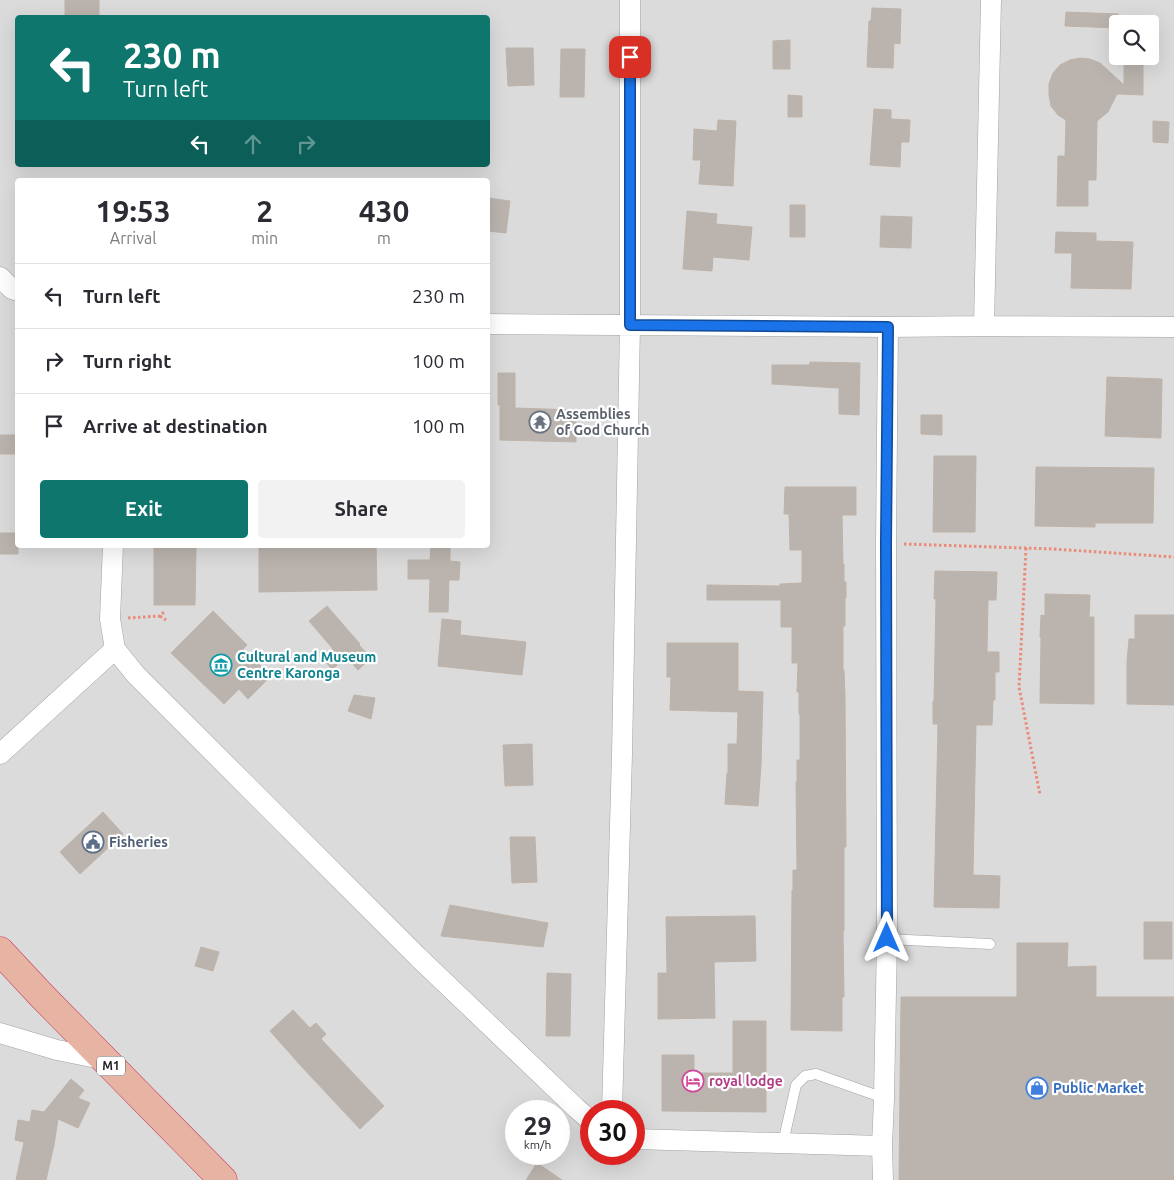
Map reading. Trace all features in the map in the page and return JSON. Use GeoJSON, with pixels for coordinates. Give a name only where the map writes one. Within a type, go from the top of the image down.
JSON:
{"type":"FeatureCollection","features":[{"type":"Feature","properties":{"kind":"highway","name":"M1"},"geometry":{"type":"LineString","coordinates":[[0,951],[223,1180]]}},
{"type":"Feature","properties":{"kind":"street"},"geometry":{"type":"LineString","coordinates":[[612,1100],[622,754],[630,325],[630,0]]}},
{"type":"Feature","properties":{"kind":"street"},"geometry":{"type":"LineString","coordinates":[[984,326],[991,0]]}},
{"type":"Feature","properties":{"kind":"street"},"geometry":{"type":"LineString","coordinates":[[0,277],[15,290]]}},
{"type":"Feature","properties":{"kind":"street"},"geometry":{"type":"LineString","coordinates":[[490,324],[1174,327]]}},
{"type":"Feature","properties":{"kind":"street"},"geometry":{"type":"LineString","coordinates":[[882,1180],[887,938],[886,543],[888,327]]}},
{"type":"Feature","properties":{"kind":"street"},"geometry":{"type":"LineString","coordinates":[[113,548],[110,619],[115,649],[136,675],[418,956],[580,1111]]}},
{"type":"Feature","properties":{"kind":"street"},"geometry":{"type":"LineString","coordinates":[[0,754],[115,649]]}},
{"type":"Feature","properties":{"kind":"street"},"geometry":{"type":"LineString","coordinates":[[0,1033],[58,1050],[106,1060]]}},
{"type":"Feature","properties":{"kind":"street"},"geometry":{"type":"LineString","coordinates":[[645,1139],[882,1146]]}},
{"type":"Feature","properties":{"kind":"lane"},"geometry":{"type":"LineString","coordinates":[[887,938],[990,944]]}},
{"type":"Feature","properties":{"kind":"lane"},"geometry":{"type":"LineString","coordinates":[[783,1143],[796,1084],[805,1076],[816,1074],[884,1098]]}},
{"type":"Feature","properties":{"kind":"path"},"geometry":{"type":"LineString","coordinates":[[886,543],[1026,548],[1174,557]]}},
{"type":"Feature","properties":{"kind":"path"},"geometry":{"type":"LineString","coordinates":[[1026,548],[1019,687],[1040,794]]}},
{"type":"Feature","properties":{"kind":"path"},"geometry":{"type":"LineString","coordinates":[[160,616],[164,612]]}},
{"type":"Feature","properties":{"kind":"path"},"geometry":{"type":"LineString","coordinates":[[110,619],[160,616],[166,620]]}},
{"type":"Feature","properties":{"kind":"shaded area"},"geometry":{"type":"Polygon","coordinates":[[[0,0],[1174,0],[1174,1180],[0,1180],[0,0]]]}},
{"type":"Feature","properties":{"kind":"building"},"geometry":{"type":"Polygon","coordinates":[[[65,0],[99,0],[99,15],[65,15],[65,0]]]}},
{"type":"Feature","properties":{"kind":"building"},"geometry":{"type":"Polygon","coordinates":[[[872,8],[901,9],[900,44],[894,43],[893,68],[867,67],[869,21],[871,21],[872,8]]]}},
{"type":"Feature","properties":{"kind":"building"},"geometry":{"type":"Polygon","coordinates":[[[1066,12],[1118,14],[1109,15],[1109,28],[1065,26],[1066,12]]]}},
{"type":"Feature","properties":{"kind":"building"},"geometry":{"type":"Polygon","coordinates":[[[790,40],[790,69],[773,69],[773,41],[790,40]]]}},
{"type":"Feature","properties":{"kind":"building"},"geometry":{"type":"Polygon","coordinates":[[[506,48],[533,48],[534,85],[508,86],[506,48]]]}},
{"type":"Feature","properties":{"kind":"building"},"geometry":{"type":"Polygon","coordinates":[[[561,49],[585,49],[584,97],[560,97],[561,49]]]}},
{"type":"Feature","properties":{"kind":"building"},"geometry":{"type":"Polygon","coordinates":[[[1090,59],[1100,63],[1124,85],[1124,65],[1143,65],[1143,95],[1117,94],[1108,112],[1097,121],[1096,180],[1088,180],[1088,206],[1057,206],[1058,156],[1065,156],[1066,120],[1058,115],[1051,106],[1049,84],[1053,73],[1060,65],[1070,60],[1090,59]]]}},
{"type":"Feature","properties":{"kind":"building"},"geometry":{"type":"Polygon","coordinates":[[[788,95],[802,96],[802,117],[788,117],[788,95]]]}},
{"type":"Feature","properties":{"kind":"building"},"geometry":{"type":"Polygon","coordinates":[[[874,109],[891,110],[891,119],[910,120],[909,142],[901,142],[900,167],[870,165],[874,109]]]}},
{"type":"Feature","properties":{"kind":"building"},"geometry":{"type":"Polygon","coordinates":[[[718,120],[736,121],[733,186],[699,184],[701,160],[693,160],[694,129],[717,131],[718,120]]]}},
{"type":"Feature","properties":{"kind":"building"},"geometry":{"type":"Polygon","coordinates":[[[1153,121],[1169,122],[1168,143],[1153,142],[1153,121]]]}},
{"type":"Feature","properties":{"kind":"building"},"geometry":{"type":"Polygon","coordinates":[[[490,198],[510,201],[506,233],[490,231],[490,198]]]}},
{"type":"Feature","properties":{"kind":"building"},"geometry":{"type":"Polygon","coordinates":[[[790,205],[805,205],[805,237],[790,237],[790,205]]]}},
{"type":"Feature","properties":{"kind":"building"},"geometry":{"type":"Polygon","coordinates":[[[687,211],[717,214],[716,224],[752,227],[749,260],[713,257],[712,271],[683,269],[687,211]]]}},
{"type":"Feature","properties":{"kind":"building"},"geometry":{"type":"Polygon","coordinates":[[[881,216],[912,217],[911,248],[880,247],[881,216]]]}},
{"type":"Feature","properties":{"kind":"building"},"geometry":{"type":"Polygon","coordinates":[[[1056,232],[1096,233],[1096,241],[1133,242],[1131,289],[1071,288],[1072,253],[1055,253],[1056,232]]]}},
{"type":"Feature","properties":{"kind":"building"},"geometry":{"type":"Polygon","coordinates":[[[810,362],[860,363],[859,415],[839,414],[839,388],[772,384],[772,365],[809,365],[810,362]]]}},
{"type":"Feature","properties":{"kind":"building"},"geometry":{"type":"Polygon","coordinates":[[[498,373],[515,373],[515,408],[576,410],[576,442],[500,440],[498,373]]]}},
{"type":"Feature","properties":{"kind":"building"},"geometry":{"type":"Polygon","coordinates":[[[1107,377],[1162,379],[1161,438],[1105,436],[1107,377]]]}},
{"type":"Feature","properties":{"kind":"building"},"geometry":{"type":"Polygon","coordinates":[[[921,415],[942,415],[942,435],[921,434],[921,415]]]}},
{"type":"Feature","properties":{"kind":"building"},"geometry":{"type":"Polygon","coordinates":[[[0,435],[15,435],[15,454],[0,454],[0,435]]]}},
{"type":"Feature","properties":{"kind":"building"},"geometry":{"type":"Polygon","coordinates":[[[934,456],[976,456],[975,532],[933,532],[934,456]]]}},
{"type":"Feature","properties":{"kind":"building"},"geometry":{"type":"Polygon","coordinates":[[[1036,467],[1154,468],[1153,523],[1095,523],[1095,527],[1035,526],[1036,467]]]}},
{"type":"Feature","properties":{"kind":"building"},"geometry":{"type":"Polygon","coordinates":[[[785,487],[856,487],[856,515],[842,515],[844,582],[846,582],[843,670],[845,695],[846,847],[844,847],[844,997],[842,997],[842,1031],[791,1030],[792,890],[793,870],[797,870],[796,782],[797,760],[800,760],[800,714],[799,692],[797,692],[798,663],[792,663],[792,627],[781,627],[781,600],[707,600],[707,585],[780,586],[780,584],[802,583],[802,550],[790,550],[789,514],[784,514],[785,487]]]}},
{"type":"Feature","properties":{"kind":"building"},"geometry":{"type":"Polygon","coordinates":[[[0,533],[15,533],[15,548],[18,548],[18,554],[0,554],[0,533]]]}},
{"type":"Feature","properties":{"kind":"building"},"geometry":{"type":"Polygon","coordinates":[[[154,548],[196,548],[195,605],[154,605],[154,548]]]}},
{"type":"Feature","properties":{"kind":"building"},"geometry":{"type":"Polygon","coordinates":[[[259,548],[376,548],[377,590],[259,592],[259,548]]]}},
{"type":"Feature","properties":{"kind":"building"},"geometry":{"type":"Polygon","coordinates":[[[431,548],[450,548],[450,561],[460,562],[459,580],[449,580],[448,612],[429,612],[430,579],[408,579],[408,560],[430,560],[431,548]]]}},
{"type":"Feature","properties":{"kind":"building"},"geometry":{"type":"Polygon","coordinates":[[[935,571],[997,572],[996,600],[988,600],[987,652],[999,652],[999,672],[995,672],[995,700],[993,700],[992,725],[976,725],[973,875],[1000,876],[999,908],[934,907],[938,724],[933,724],[935,571]]]}},
{"type":"Feature","properties":{"kind":"building"},"geometry":{"type":"Polygon","coordinates":[[[1045,594],[1090,595],[1089,617],[1094,617],[1094,704],[1040,703],[1041,615],[1045,616],[1045,594]]]}},
{"type":"Feature","properties":{"kind":"building"},"geometry":{"type":"Polygon","coordinates":[[[327,606],[371,658],[358,670],[346,657],[332,670],[323,658],[333,649],[309,621],[327,606]]]}},
{"type":"Feature","properties":{"kind":"building","name":"Cultural and Museum Centre Karonga"},"geometry":{"type":"Polygon","coordinates":[[[213,611],[247,645],[243,649],[271,676],[248,699],[239,689],[224,704],[171,653],[213,611]]]}},
{"type":"Feature","properties":{"kind":"building"},"geometry":{"type":"Polygon","coordinates":[[[1135,615],[1174,615],[1174,705],[1127,704],[1129,639],[1135,639],[1135,615]]]}},
{"type":"Feature","properties":{"kind":"building"},"geometry":{"type":"Polygon","coordinates":[[[442,619],[461,621],[460,635],[526,642],[522,675],[438,666],[442,619]]]}},
{"type":"Feature","properties":{"kind":"building"},"geometry":{"type":"Polygon","coordinates":[[[667,643],[738,643],[738,691],[763,692],[758,806],[725,804],[728,744],[737,744],[738,712],[670,710],[671,677],[667,677],[667,643]]]}},
{"type":"Feature","properties":{"kind":"building"},"geometry":{"type":"Polygon","coordinates":[[[354,695],[375,698],[371,719],[348,711],[354,695]]]}},
{"type":"Feature","properties":{"kind":"building"},"geometry":{"type":"Polygon","coordinates":[[[532,744],[533,785],[505,786],[503,745],[532,744]]]}},
{"type":"Feature","properties":{"kind":"building"},"geometry":{"type":"Polygon","coordinates":[[[103,812],[123,834],[80,874],[60,852],[103,812]]]}},
{"type":"Feature","properties":{"kind":"building"},"geometry":{"type":"Polygon","coordinates":[[[510,837],[535,837],[537,882],[512,883],[510,837]]]}},
{"type":"Feature","properties":{"kind":"building"},"geometry":{"type":"Polygon","coordinates":[[[450,905],[548,923],[543,947],[441,936],[450,905]]]}},
{"type":"Feature","properties":{"kind":"building"},"geometry":{"type":"Polygon","coordinates":[[[755,916],[756,961],[714,962],[715,1018],[658,1019],[658,973],[667,973],[666,917],[755,916]]]}},
{"type":"Feature","properties":{"kind":"building"},"geometry":{"type":"Polygon","coordinates":[[[1144,922],[1172,922],[1172,959],[1144,959],[1144,922]]]}},
{"type":"Feature","properties":{"kind":"building","name":"Public Market"},"geometry":{"type":"Polygon","coordinates":[[[1017,943],[1068,943],[1067,967],[1096,966],[1096,997],[1174,997],[1174,1180],[899,1180],[901,997],[1017,997],[1017,943]]]}},
{"type":"Feature","properties":{"kind":"building"},"geometry":{"type":"Polygon","coordinates":[[[201,947],[219,952],[213,971],[195,966],[201,947]]]}},
{"type":"Feature","properties":{"kind":"building"},"geometry":{"type":"Polygon","coordinates":[[[547,973],[571,974],[570,1036],[546,1036],[547,973]]]}},
{"type":"Feature","properties":{"kind":"building"},"geometry":{"type":"Polygon","coordinates":[[[293,1010],[310,1028],[316,1023],[326,1034],[321,1039],[384,1106],[360,1129],[270,1031],[293,1010]]]}},
{"type":"Feature","properties":{"kind":"building"},"geometry":{"type":"Polygon","coordinates":[[[733,1021],[766,1021],[766,1112],[662,1111],[662,1055],[694,1055],[694,1073],[733,1073],[733,1021]]]}},
{"type":"Feature","properties":{"kind":"building"},"geometry":{"type":"Polygon","coordinates":[[[71,1079],[84,1090],[78,1098],[90,1103],[78,1128],[58,1119],[46,1180],[16,1180],[24,1142],[15,1140],[18,1120],[30,1122],[32,1110],[44,1112],[71,1079]]]}},
{"type":"Feature","properties":{"kind":"building"},"geometry":{"type":"Polygon","coordinates":[[[536,1165],[540,1165],[562,1180],[526,1180],[536,1165]]]}},
{"type":"Feature","properties":{"kind":"place","name":"Assemblies of God Church"},"geometry":{"type":"Point","coordinates":[540,422]}},
{"type":"Feature","properties":{"kind":"place","name":"Cultural and Museum Centre Karonga"},"geometry":{"type":"Point","coordinates":[221,665]}},
{"type":"Feature","properties":{"kind":"place","name":"Fisheries"},"geometry":{"type":"Point","coordinates":[93,842]}},
{"type":"Feature","properties":{"kind":"place","name":"royal lodge"},"geometry":{"type":"Point","coordinates":[693,1081]}},
{"type":"Feature","properties":{"kind":"place","name":"Public Market"},"geometry":{"type":"Point","coordinates":[1037,1088]}},
{"type":"Feature","properties":{"kind":"route"},"geometry":{"type":"LineString","coordinates":[[630,57],[630,325],[888,327],[886,543],[887,938]]}}]}
